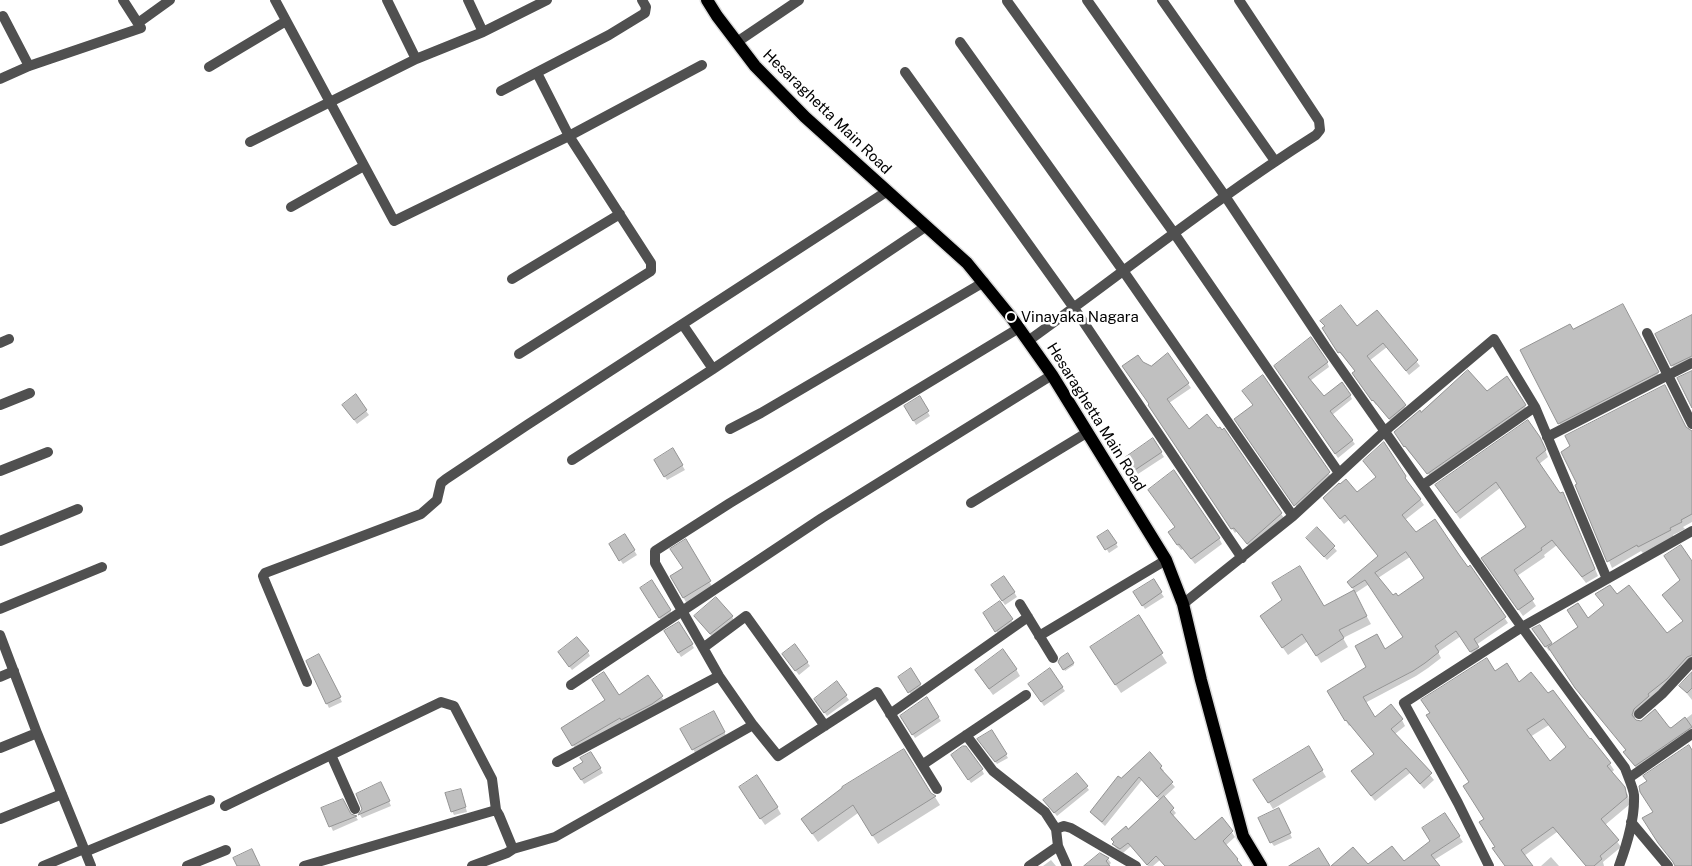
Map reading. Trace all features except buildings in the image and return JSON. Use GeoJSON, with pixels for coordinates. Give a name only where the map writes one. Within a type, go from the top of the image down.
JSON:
{"type":"FeatureCollection","features":[{"type":"Feature","properties":{"kind":"main road","name":"Hesaraghetta Main Road"},"geometry":{"type":"LineString","coordinates":[[707,0],[755,66],[799,111],[886,192],[967,263],[1020,328],[1052,375],[1166,560],[1183,604],[1201,680],[1244,836],[1261,866]]}},
{"type":"Feature","properties":{"kind":"street"},"geometry":{"type":"LineString","coordinates":[[0,79],[29,66],[141,28],[122,0]]}},
{"type":"Feature","properties":{"kind":"street"},"geometry":{"type":"LineString","coordinates":[[138,23],[170,0]]}},
{"type":"Feature","properties":{"kind":"street"},"geometry":{"type":"LineString","coordinates":[[276,0],[328,101],[394,221],[569,136],[702,64]]}},
{"type":"Feature","properties":{"kind":"street"},"geometry":{"type":"LineString","coordinates":[[387,0],[416,59]]}},
{"type":"Feature","properties":{"kind":"street"},"geometry":{"type":"LineString","coordinates":[[468,0],[483,32]]}},
{"type":"Feature","properties":{"kind":"street"},"geometry":{"type":"LineString","coordinates":[[250,142],[328,101],[416,59],[483,32],[546,0]]}},
{"type":"Feature","properties":{"kind":"street"},"geometry":{"type":"LineString","coordinates":[[501,91],[639,18],[645,13],[646,7],[642,0]]}},
{"type":"Feature","properties":{"kind":"street"},"geometry":{"type":"LineString","coordinates":[[737,42],[799,0]]}},
{"type":"Feature","properties":{"kind":"street"},"geometry":{"type":"LineString","coordinates":[[1087,0],[1225,196],[1325,346],[1522,627],[1625,768],[1634,793],[1627,845],[1619,866]]}},
{"type":"Feature","properties":{"kind":"street"},"geometry":{"type":"LineString","coordinates":[[1162,0],[1275,161]]}},
{"type":"Feature","properties":{"kind":"street"},"geometry":{"type":"LineString","coordinates":[[1028,341],[1124,272],[1174,232],[1275,161],[1316,135],[1320,130],[1319,121],[1239,0]]}},
{"type":"Feature","properties":{"kind":"street"},"geometry":{"type":"LineString","coordinates":[[1007,1],[1174,232],[1339,473]]}},
{"type":"Feature","properties":{"kind":"street"},"geometry":{"type":"LineString","coordinates":[[3,16],[29,66]]}},
{"type":"Feature","properties":{"kind":"street"},"geometry":{"type":"LineString","coordinates":[[209,67],[286,21]]}},
{"type":"Feature","properties":{"kind":"street"},"geometry":{"type":"LineString","coordinates":[[960,42],[1124,272],[1293,516]]}},
{"type":"Feature","properties":{"kind":"street"},"geometry":{"type":"LineString","coordinates":[[905,72],[1074,308],[1242,558]]}},
{"type":"Feature","properties":{"kind":"street"},"geometry":{"type":"LineString","coordinates":[[519,354],[651,271],[651,263],[569,136],[537,73]]}},
{"type":"Feature","properties":{"kind":"street"},"geometry":{"type":"LineString","coordinates":[[290,207],[364,166]]}},
{"type":"Feature","properties":{"kind":"street"},"geometry":{"type":"LineString","coordinates":[[307,682],[264,579],[265,573],[421,514],[437,500],[441,483],[446,479],[886,192]]}},
{"type":"Feature","properties":{"kind":"street"},"geometry":{"type":"LineString","coordinates":[[512,279],[620,214]]}},
{"type":"Feature","properties":{"kind":"street"},"geometry":{"type":"LineString","coordinates":[[572,460],[713,369],[925,227]]}},
{"type":"Feature","properties":{"kind":"street"},"geometry":{"type":"LineString","coordinates":[[730,429],[761,413],[984,282]]}},
{"type":"Feature","properties":{"kind":"street"},"geometry":{"type":"LineString","coordinates":[[683,325],[713,369]]}},
{"type":"Feature","properties":{"kind":"street"},"geometry":{"type":"LineString","coordinates":[[937,789],[877,692],[778,756],[753,725],[719,676],[655,563],[654,555],[655,551],[738,498],[1020,328]]}},
{"type":"Feature","properties":{"kind":"street"},"geometry":{"type":"LineString","coordinates":[[1648,333],[1692,424]]}},
{"type":"Feature","properties":{"kind":"street"},"geometry":{"type":"LineString","coordinates":[[1183,604],[1293,516],[1385,431],[1494,339],[1535,407],[1607,579]]}},
{"type":"Feature","properties":{"kind":"street"},"geometry":{"type":"LineString","coordinates":[[1547,437],[1692,364]]}},
{"type":"Feature","properties":{"kind":"street"},"geometry":{"type":"LineString","coordinates":[[571,685],[822,518],[1052,375]]}},
{"type":"Feature","properties":{"kind":"street"},"geometry":{"type":"LineString","coordinates":[[0,404],[30,393]]}},
{"type":"Feature","properties":{"kind":"street"},"geometry":{"type":"LineString","coordinates":[[1423,485],[1535,407]]}},
{"type":"Feature","properties":{"kind":"street"},"geometry":{"type":"LineString","coordinates":[[971,503],[1088,432]]}},
{"type":"Feature","properties":{"kind":"street"},"geometry":{"type":"LineString","coordinates":[[0,472],[48,452]]}},
{"type":"Feature","properties":{"kind":"street"},"geometry":{"type":"LineString","coordinates":[[0,541],[78,509]]}},
{"type":"Feature","properties":{"kind":"street"},"geometry":{"type":"LineString","coordinates":[[1489,866],[1458,803],[1404,703],[1522,627],[1692,531]]}},
{"type":"Feature","properties":{"kind":"street"},"geometry":{"type":"LineString","coordinates":[[1039,636],[1166,560]]}},
{"type":"Feature","properties":{"kind":"street"},"geometry":{"type":"LineString","coordinates":[[0,609],[102,567]]}},
{"type":"Feature","properties":{"kind":"street"},"geometry":{"type":"LineString","coordinates":[[1020,604],[1052,658]]}},
{"type":"Feature","properties":{"kind":"street"},"geometry":{"type":"LineString","coordinates":[[703,648],[746,616],[825,726]]}},
{"type":"Feature","properties":{"kind":"street"},"geometry":{"type":"LineString","coordinates":[[890,714],[1028,617]]}},
{"type":"Feature","properties":{"kind":"street"},"geometry":{"type":"LineString","coordinates":[[0,635],[36,733],[91,866]]}},
{"type":"Feature","properties":{"kind":"street"},"geometry":{"type":"LineString","coordinates":[[1639,714],[1662,694],[1692,662]]}},
{"type":"Feature","properties":{"kind":"street"},"geometry":{"type":"LineString","coordinates":[[0,677],[14,671]]}},
{"type":"Feature","properties":{"kind":"street"},"geometry":{"type":"LineString","coordinates":[[557,762],[719,676]]}},
{"type":"Feature","properties":{"kind":"street"},"geometry":{"type":"LineString","coordinates":[[922,765],[1026,696]]}},
{"type":"Feature","properties":{"kind":"street"},"geometry":{"type":"LineString","coordinates":[[225,806],[441,702],[454,706],[492,779],[496,810],[513,849]]}},
{"type":"Feature","properties":{"kind":"street"},"geometry":{"type":"LineString","coordinates":[[472,866],[513,849],[555,837],[753,725]]}},
{"type":"Feature","properties":{"kind":"street"},"geometry":{"type":"LineString","coordinates":[[0,748],[36,733]]}},
{"type":"Feature","properties":{"kind":"street"},"geometry":{"type":"LineString","coordinates":[[1628,778],[1692,734]]}},
{"type":"Feature","properties":{"kind":"street"},"geometry":{"type":"LineString","coordinates":[[966,735],[993,771],[1045,812],[1056,829],[1058,846],[1067,866]]}},
{"type":"Feature","properties":{"kind":"street"},"geometry":{"type":"LineString","coordinates":[[331,755],[355,809]]}},
{"type":"Feature","properties":{"kind":"street"},"geometry":{"type":"LineString","coordinates":[[0,819],[62,794]]}},
{"type":"Feature","properties":{"kind":"street"},"geometry":{"type":"LineString","coordinates":[[43,866],[210,800]]}},
{"type":"Feature","properties":{"kind":"street"},"geometry":{"type":"LineString","coordinates":[[304,866],[496,810]]}},
{"type":"Feature","properties":{"kind":"street"},"geometry":{"type":"LineString","coordinates":[[1631,822],[1668,866]]}},
{"type":"Feature","properties":{"kind":"street"},"geometry":{"type":"LineString","coordinates":[[1056,829],[1064,826],[1071,828],[1136,866]]}},
{"type":"Feature","properties":{"kind":"street"},"geometry":{"type":"LineString","coordinates":[[1029,866],[1058,846]]}},
{"type":"Feature","properties":{"kind":"street"},"geometry":{"type":"LineString","coordinates":[[187,866],[226,850]]}},
{"type":"Feature","properties":{"kind":"place","name":"Vinayaka Nagara"},"geometry":{"type":"Point","coordinates":[1011,317]}}]}
